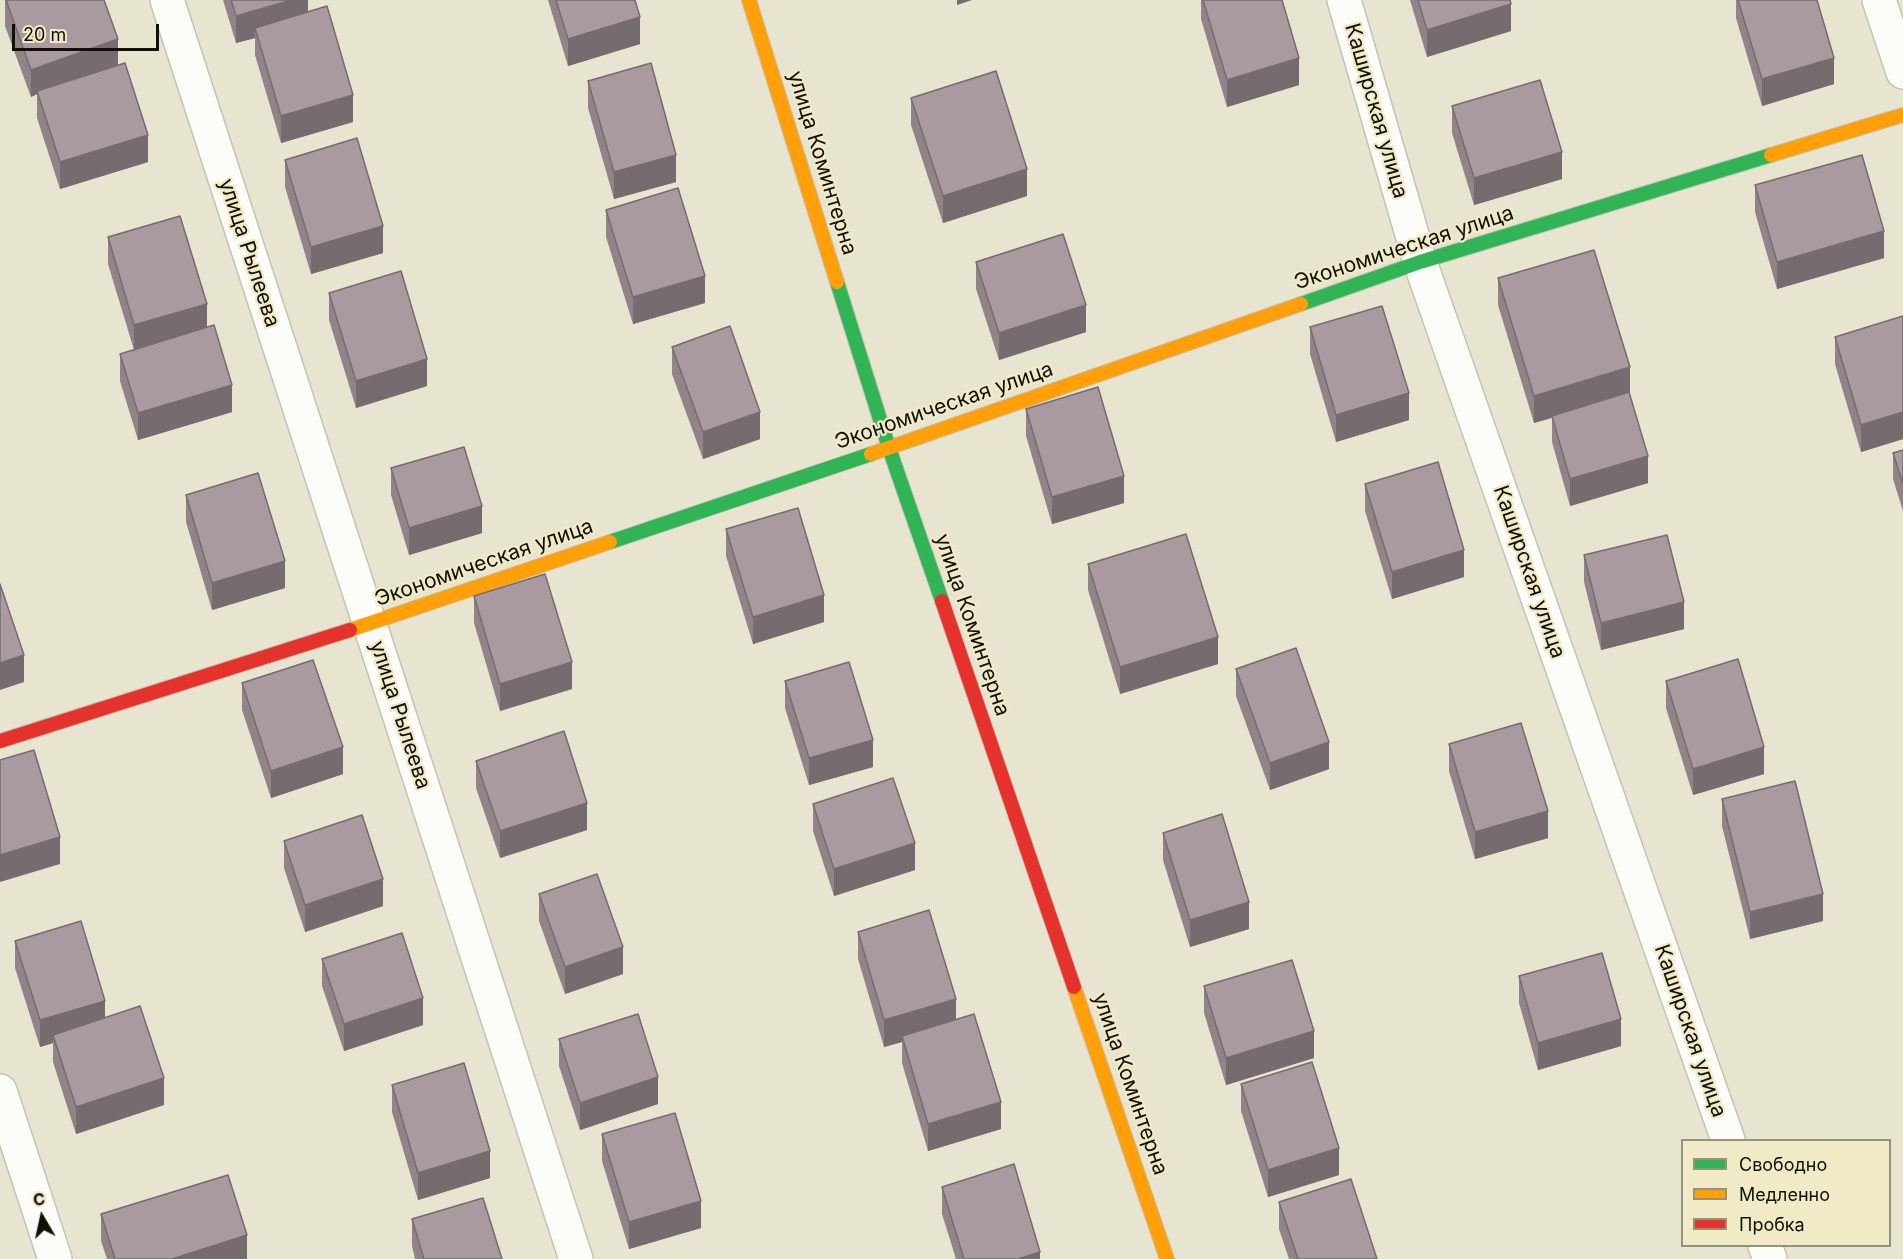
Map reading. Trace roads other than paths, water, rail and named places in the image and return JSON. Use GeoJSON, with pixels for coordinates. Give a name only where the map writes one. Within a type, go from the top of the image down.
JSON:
{"type":"FeatureCollection","features":[{"type":"Feature","properties":{"kind":"street","name":"улица Рылеева"},"geometry":{"type":"LineString","coordinates":[[166,0],[576,1259]]}},
{"type":"Feature","properties":{"kind":"street","name":"улица Коминтерна"},"geometry":{"type":"LineString","coordinates":[[749,0],[889,448],[1167,1259]]}},
{"type":"Feature","properties":{"kind":"street","name":"Каширская улица"},"geometry":{"type":"LineString","coordinates":[[1344,0],[1420,262],[1728,1139]]}},
{"type":"Feature","properties":{"kind":"street"},"geometry":{"type":"LineString","coordinates":[[1879,0],[1903,72]]}},
{"type":"Feature","properties":{"kind":"street","name":"Экономическая улица"},"geometry":{"type":"LineString","coordinates":[[0,741],[370,624],[889,448],[1420,262],[1903,115]]}},
{"type":"Feature","properties":{"kind":"street"},"geometry":{"type":"LineString","coordinates":[[0,1091],[55,1259]]}}]}
